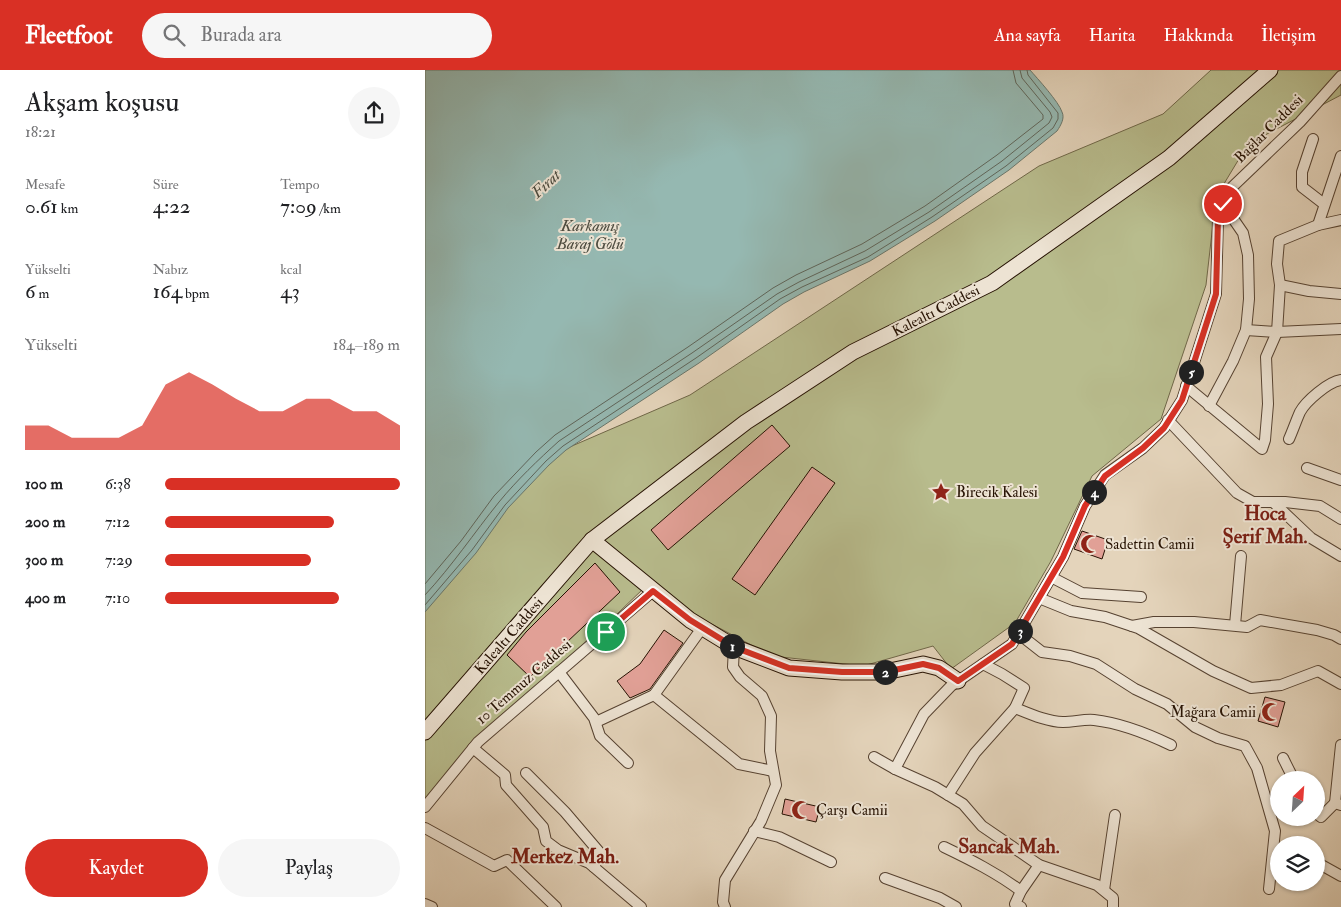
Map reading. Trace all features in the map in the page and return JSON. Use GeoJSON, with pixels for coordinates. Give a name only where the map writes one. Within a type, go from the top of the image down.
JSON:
{"type":"FeatureCollection","features":[{"type":"Feature","properties":{"kind":"street","name":"Kalealtı Caddesi"},"geometry":{"type":"LineString","coordinates":[[425,732],[592,540],[746,422],[853,352],[991,283],[1169,158],[1270,70]]}},
{"type":"Feature","properties":{"kind":"street","name":"Bağlar Caddesi"},"geometry":{"type":"LineString","coordinates":[[895,769],[924,714],[951,686],[1012,644],[1063,557],[1085,506],[1105,476],[1143,448],[1164,428],[1182,400],[1216,294],[1218,219],[1226,193],[1300,122],[1341,76]]}},
{"type":"Feature","properties":{"kind":"street"},"geometry":{"type":"LineString","coordinates":[[1313,138],[1302,172],[1302,187],[1324,204]]}},
{"type":"Feature","properties":{"kind":"street"},"geometry":{"type":"LineString","coordinates":[[1317,225],[1341,156]]}},
{"type":"Feature","properties":{"kind":"street"},"geometry":{"type":"LineString","coordinates":[[1209,406],[1233,361],[1246,330],[1249,299],[1248,254],[1243,234],[1223,204]]}},
{"type":"Feature","properties":{"kind":"street"},"geometry":{"type":"LineString","coordinates":[[1186,386],[1262,449],[1265,440],[1268,404],[1266,357],[1277,332],[1280,285],[1277,264],[1279,241],[1317,225],[1341,220]]}},
{"type":"Feature","properties":{"kind":"street"},"geometry":{"type":"LineString","coordinates":[[1280,285],[1309,291],[1341,294]]}},
{"type":"Feature","properties":{"kind":"street"},"geometry":{"type":"LineString","coordinates":[[1246,330],[1277,332],[1341,329]]}},
{"type":"Feature","properties":{"kind":"street"},"geometry":{"type":"LineString","coordinates":[[1289,439],[1301,410],[1319,391],[1341,380]]}},
{"type":"Feature","properties":{"kind":"street"},"geometry":{"type":"LineString","coordinates":[[1168,420],[1237,493],[1253,502],[1320,506],[1341,519]]}},
{"type":"Feature","properties":{"kind":"street"},"geometry":{"type":"LineString","coordinates":[[1307,468],[1341,480]]}},
{"type":"Feature","properties":{"kind":"street"},"geometry":{"type":"LineString","coordinates":[[1273,502],[1311,538],[1341,556]]}},
{"type":"Feature","properties":{"kind":"street"},"geometry":{"type":"LineString","coordinates":[[592,540],[653,591],[702,628],[734,647],[789,668],[842,672],[885,672],[923,664],[939,668],[958,681]]}},
{"type":"Feature","properties":{"kind":"street"},"geometry":{"type":"LineString","coordinates":[[1235,626],[1241,556]]}},
{"type":"Feature","properties":{"kind":"street"},"geometry":{"type":"LineString","coordinates":[[1051,577],[1083,593],[1141,597]]}},
{"type":"Feature","properties":{"kind":"street","name":"10 Temmuz Caddesi"},"geometry":{"type":"LineString","coordinates":[[425,807],[478,742],[653,591]]}},
{"type":"Feature","properties":{"kind":"street"},"geometry":{"type":"LineString","coordinates":[[1039,598],[1071,610],[1105,617],[1132,627],[1174,648],[1213,671],[1251,688],[1281,685],[1318,671],[1341,684]]}},
{"type":"Feature","properties":{"kind":"street"},"geometry":{"type":"LineString","coordinates":[[1132,627],[1154,622],[1194,622],[1247,627],[1260,620],[1317,630],[1334,634],[1341,639]]}},
{"type":"Feature","properties":{"kind":"street"},"geometry":{"type":"LineString","coordinates":[[595,722],[654,694],[702,628]]}},
{"type":"Feature","properties":{"kind":"street"},"geometry":{"type":"LineString","coordinates":[[1019,634],[1042,652],[1070,656],[1096,664],[1135,689],[1167,704],[1195,727],[1218,738],[1245,746],[1257,768],[1275,836]]}},
{"type":"Feature","properties":{"kind":"street"},"geometry":{"type":"LineString","coordinates":[[725,907],[723,902],[725,880],[761,820],[776,785],[770,751],[771,716],[762,696],[740,677],[733,667],[734,647]]}},
{"type":"Feature","properties":{"kind":"street"},"geometry":{"type":"LineString","coordinates":[[948,795],[975,753],[1015,708],[1024,688],[983,664]]}},
{"type":"Feature","properties":{"kind":"street"},"geometry":{"type":"LineString","coordinates":[[559,672],[595,722],[600,736],[628,763]]}},
{"type":"Feature","properties":{"kind":"street"},"geometry":{"type":"LineString","coordinates":[[654,694],[739,764],[773,771]]}},
{"type":"Feature","properties":{"kind":"street"},"geometry":{"type":"LineString","coordinates":[[1015,708],[1035,716],[1061,722],[1092,720],[1119,724],[1151,735],[1171,745]]}},
{"type":"Feature","properties":{"kind":"street"},"geometry":{"type":"LineString","coordinates":[[1325,814],[1338,804],[1341,745]]}},
{"type":"Feature","properties":{"kind":"street"},"geometry":{"type":"LineString","coordinates":[[473,748],[505,775],[506,785],[543,827],[546,841],[558,850],[589,863],[641,907]]}},
{"type":"Feature","properties":{"kind":"street"},"geometry":{"type":"LineString","coordinates":[[875,757],[895,769],[935,787],[963,804],[982,826],[1039,865],[1097,885],[1113,898],[1113,907]]}},
{"type":"Feature","properties":{"kind":"street"},"geometry":{"type":"LineString","coordinates":[[1283,758],[1290,771]]}},
{"type":"Feature","properties":{"kind":"street"},"geometry":{"type":"LineString","coordinates":[[526,774],[565,812],[600,853],[594,867]]}},
{"type":"Feature","properties":{"kind":"street"},"geometry":{"type":"LineString","coordinates":[[1103,890],[1115,815]]}},
{"type":"Feature","properties":{"kind":"street"},"geometry":{"type":"LineString","coordinates":[[425,828],[495,866],[507,860],[556,907]]}},
{"type":"Feature","properties":{"kind":"street"},"geometry":{"type":"LineString","coordinates":[[754,831],[779,837],[831,862]]}},
{"type":"Feature","properties":{"kind":"street"},"geometry":{"type":"LineString","coordinates":[[944,847],[1003,877],[1021,891]]}},
{"type":"Feature","properties":{"kind":"street"},"geometry":{"type":"LineString","coordinates":[[1021,907],[1015,904],[1021,891],[1039,865]]}},
{"type":"Feature","properties":{"kind":"street"},"geometry":{"type":"LineString","coordinates":[[1325,867],[1341,876]]}},
{"type":"Feature","properties":{"kind":"street"},"geometry":{"type":"LineString","coordinates":[[885,878],[940,898],[956,907]]}},
{"type":"Feature","properties":{"kind":"street"},"geometry":{"type":"LineString","coordinates":[[1269,889],[1270,883]]}},
{"type":"Feature","properties":{"kind":"street"},"geometry":{"type":"LineString","coordinates":[[425,904],[432,907]]}},
{"type":"Feature","properties":{"kind":"green space"},"geometry":{"type":"Polygon","coordinates":[[[1211,70],[1341,70],[1341,95],[1248,144],[1216,197],[1206,285],[1161,419],[1092,476],[1051,561],[1015,623],[951,669],[933,646],[863,666],[772,656],[644,588],[432,792],[425,803],[425,539],[528,465],[690,395],[1039,166],[1163,114],[1211,70]]]}},
{"type":"Feature","properties":{"kind":"water","name":"Karkamış Baraj Gölü"},"geometry":{"type":"Polygon","coordinates":[[[425,70],[1030,70],[1057,102],[1063,117],[1057,131],[1009,170],[935,221],[870,261],[783,304],[699,363],[566,450],[508,508],[476,553],[425,612],[425,70]]]}},
{"type":"Feature","properties":{"kind":"building"},"geometry":{"type":"Polygon","coordinates":[[[772,425],[790,446],[668,550],[651,530],[772,425]]]}},
{"type":"Feature","properties":{"kind":"building"},"geometry":{"type":"Polygon","coordinates":[[[812,467],[835,483],[755,595],[732,579],[812,467]]]}},
{"type":"Feature","properties":{"kind":"building","name":"Sadettin Camii"},"geometry":{"type":"Polygon","coordinates":[[[1082,531],[1108,540],[1102,559],[1074,549],[1082,531]]]}},
{"type":"Feature","properties":{"kind":"building"},"geometry":{"type":"Polygon","coordinates":[[[595,563],[620,592],[530,677],[507,655],[526,632],[595,563]]]}},
{"type":"Feature","properties":{"kind":"building"},"geometry":{"type":"Polygon","coordinates":[[[664,630],[683,643],[650,689],[630,698],[617,681],[640,664],[664,630]]]}},
{"type":"Feature","properties":{"kind":"building","name":"Mağara Camii"},"geometry":{"type":"Polygon","coordinates":[[[1265,697],[1285,702],[1278,727],[1258,721],[1265,697]]]}},
{"type":"Feature","properties":{"kind":"building","name":"Çarşı Camii"},"geometry":{"type":"Polygon","coordinates":[[[785,799],[820,807],[816,822],[782,814],[785,799]]]}},
{"type":"Feature","properties":{"kind":"place","name":"Birecik Kalesi"},"geometry":{"type":"Point","coordinates":[941,492]}},
{"type":"Feature","properties":{"kind":"place","name":"Sadettin Camii"},"geometry":{"type":"Point","coordinates":[1090,544]}},
{"type":"Feature","properties":{"kind":"place","name":"Mağara Camii"},"geometry":{"type":"Point","coordinates":[1271,712]}},
{"type":"Feature","properties":{"kind":"place","name":"Çarşı Camii"},"geometry":{"type":"Point","coordinates":[801,810]}},
{"type":"Feature","properties":{"kind":"district","name":"Hoca Şerif Mah."},"geometry":{"type":"Point","coordinates":[1265,524]}},
{"type":"Feature","properties":{"kind":"district","name":"Sancak Mah."},"geometry":{"type":"Point","coordinates":[1009,846]}},
{"type":"Feature","properties":{"kind":"district","name":"Merkez Mah."},"geometry":{"type":"Point","coordinates":[565,856]}},
{"type":"Feature","properties":{"kind":"route"},"geometry":{"type":"LineString","coordinates":[[606,632],[653,591],[690,620],[734,647],[789,668],[842,672],[885,672],[923,664],[939,668],[958,681],[991,660],[1012,644],[1027,620],[1063,557],[1085,506],[1105,476],[1143,448],[1164,428],[1182,400],[1216,294],[1218,219],[1223,204]]}},
{"type":"Feature","properties":{"kind":"water label","name":"Fırat"},"geometry":{"type":"Point","coordinates":[546,184]}}]}
